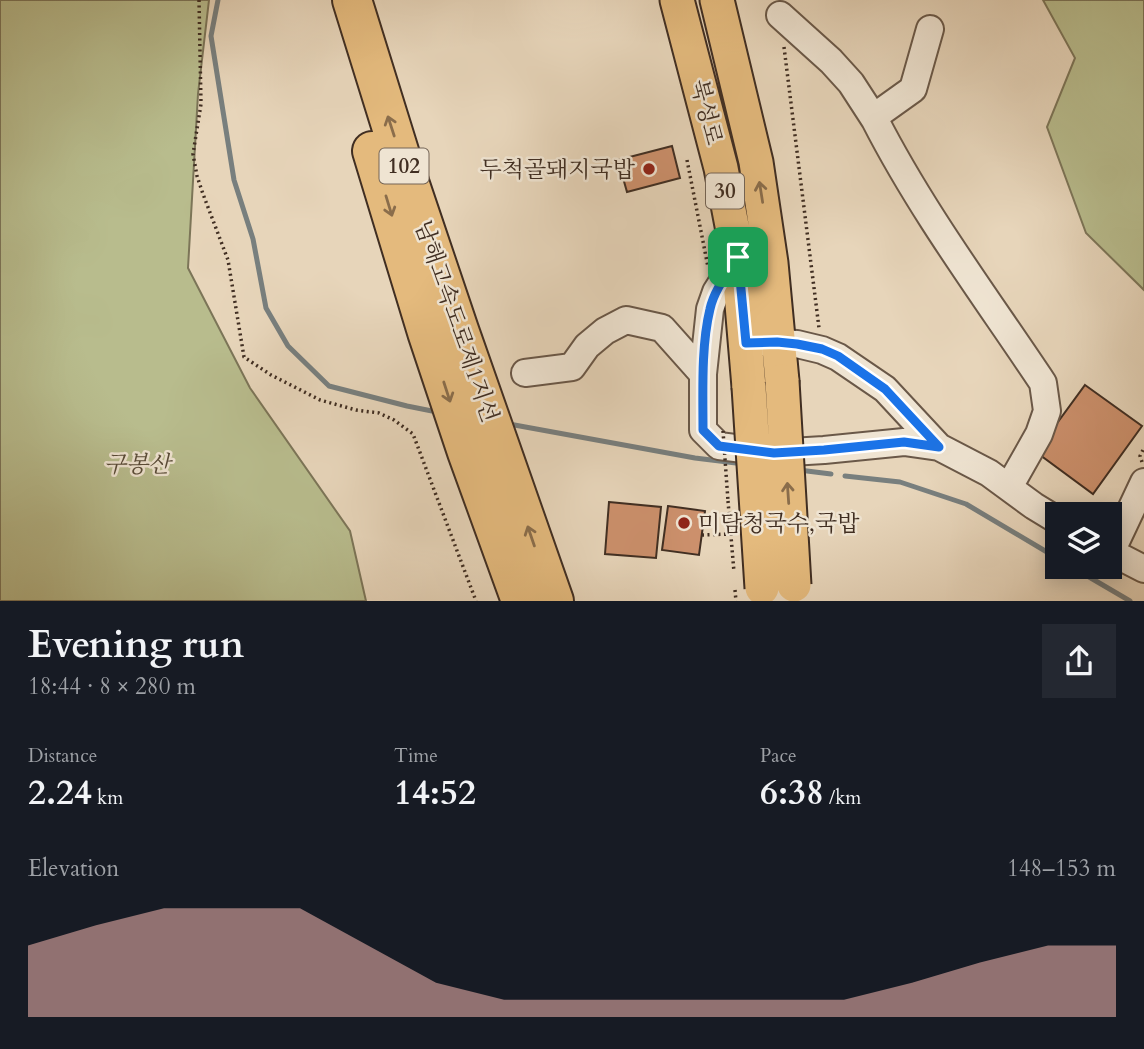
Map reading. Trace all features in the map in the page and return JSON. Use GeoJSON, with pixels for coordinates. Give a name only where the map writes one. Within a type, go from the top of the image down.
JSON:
{"type":"FeatureCollection","features":[{"type":"Feature","properties":{"kind":"highway","name":"남해고속도로제1지선"},"geometry":{"type":"LineString","coordinates":[[327,0],[484,450],[521,601]]}},
{"type":"Feature","properties":{"kind":"highway","name":"남해고속도로제1지선"},"geometry":{"type":"LineString","coordinates":[[352,0],[402,161],[443,331]]}},
{"type":"Feature","properties":{"kind":"highway","name":"남해고속도로제1지선"},"geometry":{"type":"LineString","coordinates":[[484,450],[554,601]]}},
{"type":"Feature","properties":{"kind":"main road","name":"북성로"},"geometry":{"type":"LineString","coordinates":[[677,0],[721,168],[738,257],[762,342],[782,381],[770,595]]}},
{"type":"Feature","properties":{"kind":"main road","name":"북성로"},"geometry":{"type":"LineString","coordinates":[[716,0],[756,162],[771,263],[762,342],[749,387],[770,595]]}},
{"type":"Feature","properties":{"kind":"street"},"geometry":{"type":"LineString","coordinates":[[780,15],[825,55],[851,83],[929,214],[1042,383],[1047,411],[1039,433],[1009,487]]}},
{"type":"Feature","properties":{"kind":"street"},"geometry":{"type":"LineString","coordinates":[[874,120],[878,114],[913,89],[930,29]]}},
{"type":"Feature","properties":{"kind":"street"},"geometry":{"type":"LineString","coordinates":[[738,257],[716,292],[710,309],[703,374],[703,430],[719,446],[774,453],[904,442],[939,447],[989,473],[1045,513]]}},
{"type":"Feature","properties":{"kind":"street"},"geometry":{"type":"LineString","coordinates":[[525,373],[572,367],[587,346],[605,331],[626,320],[662,328],[703,374]]}},
{"type":"Feature","properties":{"kind":"street"},"geometry":{"type":"LineString","coordinates":[[762,342],[822,349],[838,356],[885,389],[939,447]]}},
{"type":"Feature","properties":{"kind":"street"},"geometry":{"type":"LineString","coordinates":[[1122,527],[1144,482]]}},
{"type":"Feature","properties":{"kind":"street"},"geometry":{"type":"LineString","coordinates":[[1122,557],[1144,569]]}},
{"type":"Feature","properties":{"kind":"path"},"geometry":{"type":"LineString","coordinates":[[199,0],[201,104],[193,154],[197,176],[228,260],[244,357],[271,375],[320,400],[379,413],[413,434],[476,601]]}},
{"type":"Feature","properties":{"kind":"path"},"geometry":{"type":"LineString","coordinates":[[780,15],[822,349]]}},
{"type":"Feature","properties":{"kind":"path"},"geometry":{"type":"LineString","coordinates":[[687,160],[706,262],[716,292]]}},
{"type":"Feature","properties":{"kind":"path"},"geometry":{"type":"LineString","coordinates":[[723,431],[731,534],[770,595]]}},
{"type":"Feature","properties":{"kind":"path"},"geometry":{"type":"LineString","coordinates":[[1144,448],[1140,456],[1144,469]]}},
{"type":"Feature","properties":{"kind":"path"},"geometry":{"type":"LineString","coordinates":[[702,535],[731,534]]}},
{"type":"Feature","properties":{"kind":"green space","name":"구봉산"},"geometry":{"type":"Polygon","coordinates":[[[0,0],[209,0],[198,94],[188,268],[250,388],[350,531],[366,601],[0,601],[0,0]]]}},
{"type":"Feature","properties":{"kind":"green space"},"geometry":{"type":"Polygon","coordinates":[[[1043,0],[1144,0],[1144,290],[1086,233],[1047,127],[1075,58],[1043,0]]]}},
{"type":"Feature","properties":{"kind":"building","name":"두척골돼지국밥"},"geometry":{"type":"Polygon","coordinates":[[[672,146],[680,178],[627,192],[618,160],[672,146]]]}},
{"type":"Feature","properties":{"kind":"building"},"geometry":{"type":"Polygon","coordinates":[[[1085,385],[1142,426],[1093,494],[1036,452],[1085,385]]]}},
{"type":"Feature","properties":{"kind":"building"},"geometry":{"type":"Polygon","coordinates":[[[609,502],[661,507],[656,558],[605,554],[609,502]]]}},
{"type":"Feature","properties":{"kind":"building","name":"미담청국수,국밥"},"geometry":{"type":"Polygon","coordinates":[[[668,506],[705,511],[699,555],[662,550],[668,506]]]}},
{"type":"Feature","properties":{"kind":"waterway"},"geometry":{"type":"LineString","coordinates":[[218,0],[211,36],[234,180],[253,239],[266,308],[288,346],[329,386],[437,412]]}},
{"type":"Feature","properties":{"kind":"waterway"},"geometry":{"type":"LineString","coordinates":[[509,424],[695,458],[744,464]]}},
{"type":"Feature","properties":{"kind":"waterway"},"geometry":{"type":"LineString","coordinates":[[799,470],[831,474]]}},
{"type":"Feature","properties":{"kind":"waterway"},"geometry":{"type":"LineString","coordinates":[[845,476],[900,482],[966,504],[1045,551]]}},
{"type":"Feature","properties":{"kind":"waterway"},"geometry":{"type":"LineString","coordinates":[[1092,579],[1130,601]]}},
{"type":"Feature","properties":{"kind":"place","name":"두척골돼지국밥"},"geometry":{"type":"Point","coordinates":[649,169]}},
{"type":"Feature","properties":{"kind":"place","name":"미담청국수,국밥"},"geometry":{"type":"Point","coordinates":[684,523]}},
{"type":"Feature","properties":{"kind":"route"},"geometry":{"type":"LineString","coordinates":[[738,257],[746,343],[797,344],[822,349],[838,356],[885,389],[939,447],[904,442],[774,453],[719,446],[703,430],[705,353],[710,309],[716,292],[738,257]]}}]}
